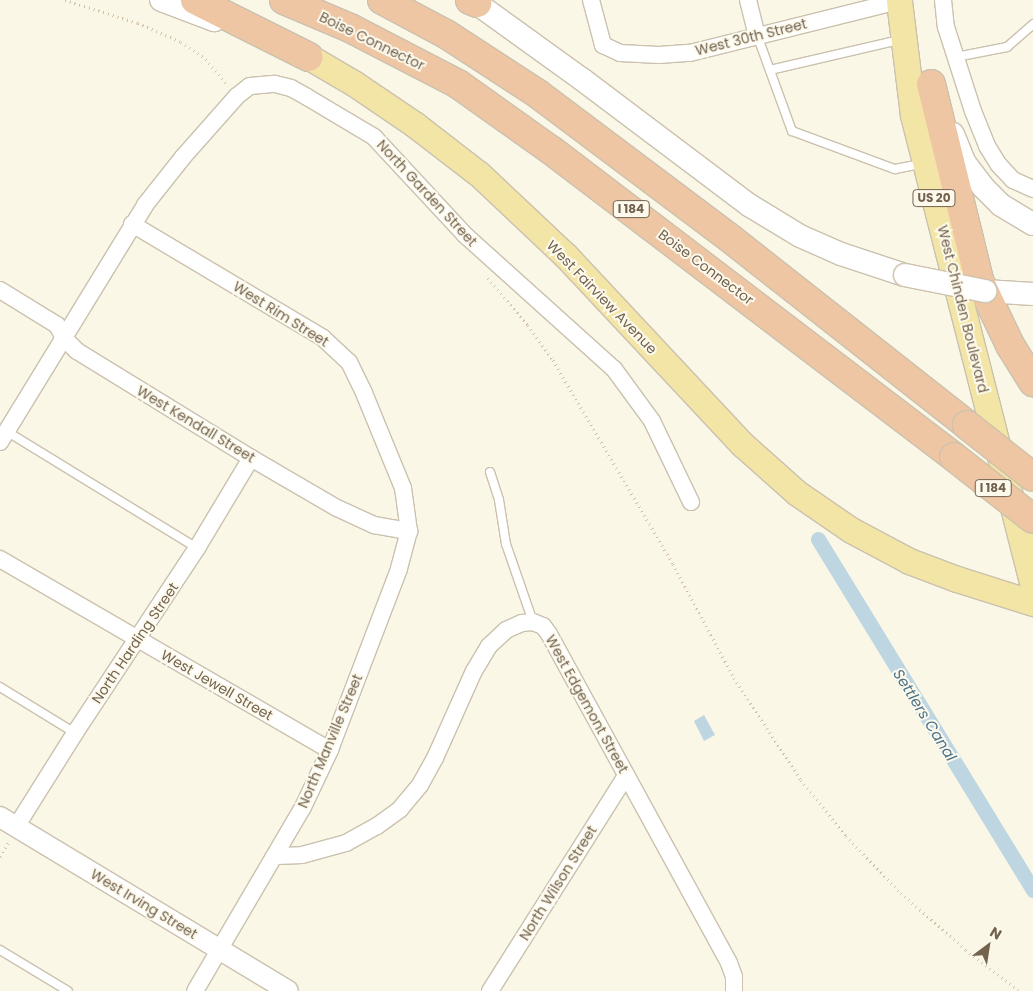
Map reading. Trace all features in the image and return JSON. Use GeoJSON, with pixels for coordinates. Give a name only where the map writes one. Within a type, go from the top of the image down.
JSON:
{"type":"FeatureCollection","features":[{"type":"Feature","properties":{"kind":"highway"},"geometry":{"type":"LineString","coordinates":[[195,0],[309,57]]}},
{"type":"Feature","properties":{"kind":"highway","name":"Boise Connector"},"geometry":{"type":"LineString","coordinates":[[284,0],[350,28],[458,84],[591,180],[1033,519]]}},
{"type":"Feature","properties":{"kind":"highway","name":"I 184"},"geometry":{"type":"LineString","coordinates":[[382,0],[446,34],[538,94],[731,239],[1033,477]]}},
{"type":"Feature","properties":{"kind":"highway","name":"US 20"},"geometry":{"type":"LineString","coordinates":[[932,84],[979,280],[1010,345],[1033,382]]}},
{"type":"Feature","properties":{"kind":"main road","name":"West Fairview Avenue"},"geometry":{"type":"LineString","coordinates":[[161,0],[309,57],[355,84],[414,124],[479,174],[566,256],[742,444],[797,493],[851,530],[909,561],[957,580],[1033,603]]}},
{"type":"Feature","properties":{"kind":"main road"},"geometry":{"type":"LineString","coordinates":[[473,1],[749,206],[800,236],[833,250],[905,275],[964,288],[1033,294]]}},
{"type":"Feature","properties":{"kind":"main road","name":"West Chinden Boulevard"},"geometry":{"type":"LineString","coordinates":[[899,1],[913,115],[1033,586]]}},
{"type":"Feature","properties":{"kind":"main road","name":"US 20"},"geometry":{"type":"LineString","coordinates":[[899,1],[932,84]]}},
{"type":"Feature","properties":{"kind":"main road"},"geometry":{"type":"LineString","coordinates":[[932,84],[965,163],[983,187],[1001,205],[1033,224]]}},
{"type":"Feature","properties":{"kind":"street","name":"West 30th Street"},"geometry":{"type":"LineString","coordinates":[[591,0],[603,45],[620,53],[659,55],[690,53],[899,1]]}},
{"type":"Feature","properties":{"kind":"street"},"geometry":{"type":"LineString","coordinates":[[748,0],[757,35]]}},
{"type":"Feature","properties":{"kind":"street"},"geometry":{"type":"LineString","coordinates":[[943,0],[946,27],[987,146],[998,165],[1013,180],[1033,189]]}},
{"type":"Feature","properties":{"kind":"street","name":"North Garden Street"},"geometry":{"type":"LineString","coordinates":[[3,437],[132,224],[183,157],[236,96],[250,86],[262,84],[291,88],[374,137],[465,235],[614,369],[652,420],[691,502]]}},
{"type":"Feature","properties":{"kind":"street","name":"West Rim Street"},"geometry":{"type":"LineString","coordinates":[[132,224],[324,338],[350,362],[403,488],[409,531]]}},
{"type":"Feature","properties":{"kind":"street","name":"West Kendall Street"},"geometry":{"type":"LineString","coordinates":[[0,290],[58,325],[64,338],[77,351],[251,458],[337,508],[374,525],[409,531]]}},
{"type":"Feature","properties":{"kind":"street","name":"North Harding Street"},"geometry":{"type":"LineString","coordinates":[[8,822],[74,733],[137,638],[148,625],[198,548],[251,458]]}},
{"type":"Feature","properties":{"kind":"street","name":"North Manville Street"},"geometry":{"type":"LineString","coordinates":[[195,991],[276,856],[303,807],[330,750],[400,569],[409,531]]}},
{"type":"Feature","properties":{"kind":"street","name":"West Jewell Street"},"geometry":{"type":"LineString","coordinates":[[0,559],[330,750]]}},
{"type":"Feature","properties":{"kind":"street","name":"West Edgemont Street"},"geometry":{"type":"LineString","coordinates":[[276,856],[302,855],[346,843],[377,826],[400,809],[420,785],[435,758],[474,671],[489,646],[506,630],[522,623],[533,622],[543,626],[549,634],[729,964],[734,977],[734,991]]}},
{"type":"Feature","properties":{"kind":"street","name":"North Wilson Street"},"geometry":{"type":"LineString","coordinates":[[490,991],[626,776]]}},
{"type":"Feature","properties":{"kind":"street","name":"West Irving Street"},"geometry":{"type":"LineString","coordinates":[[8,822],[288,991]]}},
{"type":"Feature","properties":{"kind":"lane"},"geometry":{"type":"LineString","coordinates":[[956,57],[1007,46],[1033,24]]}},
{"type":"Feature","properties":{"kind":"lane"},"geometry":{"type":"LineString","coordinates":[[757,35],[792,130],[895,169],[925,163]]}},
{"type":"Feature","properties":{"kind":"lane"},"geometry":{"type":"LineString","coordinates":[[770,70],[904,39]]}},
{"type":"Feature","properties":{"kind":"lane"},"geometry":{"type":"LineString","coordinates":[[3,437],[198,548]]}},
{"type":"Feature","properties":{"kind":"lane"},"geometry":{"type":"LineString","coordinates":[[490,472],[499,500],[506,544],[521,593],[533,622]]}},
{"type":"Feature","properties":{"kind":"lane"},"geometry":{"type":"LineString","coordinates":[[0,688],[74,733]]}},
{"type":"Feature","properties":{"kind":"lane"},"geometry":{"type":"LineString","coordinates":[[0,950],[68,991]]}},
{"type":"Feature","properties":{"kind":"path"},"geometry":{"type":"LineString","coordinates":[[65,0],[138,23],[194,49],[206,59],[236,96]]}},
{"type":"Feature","properties":{"kind":"path"},"geometry":{"type":"LineString","coordinates":[[483,272],[528,325],[553,360],[673,564],[734,678],[801,780],[846,836],[901,894],[960,945],[1020,991]]}},
{"type":"Feature","properties":{"kind":"water"},"geometry":{"type":"Polygon","coordinates":[[[704,715],[715,735],[704,741],[694,721],[704,715]]]}},
{"type":"Feature","properties":{"kind":"waterway","name":"Settlers Canal"},"geometry":{"type":"LineString","coordinates":[[818,539],[1033,890]]}}]}
